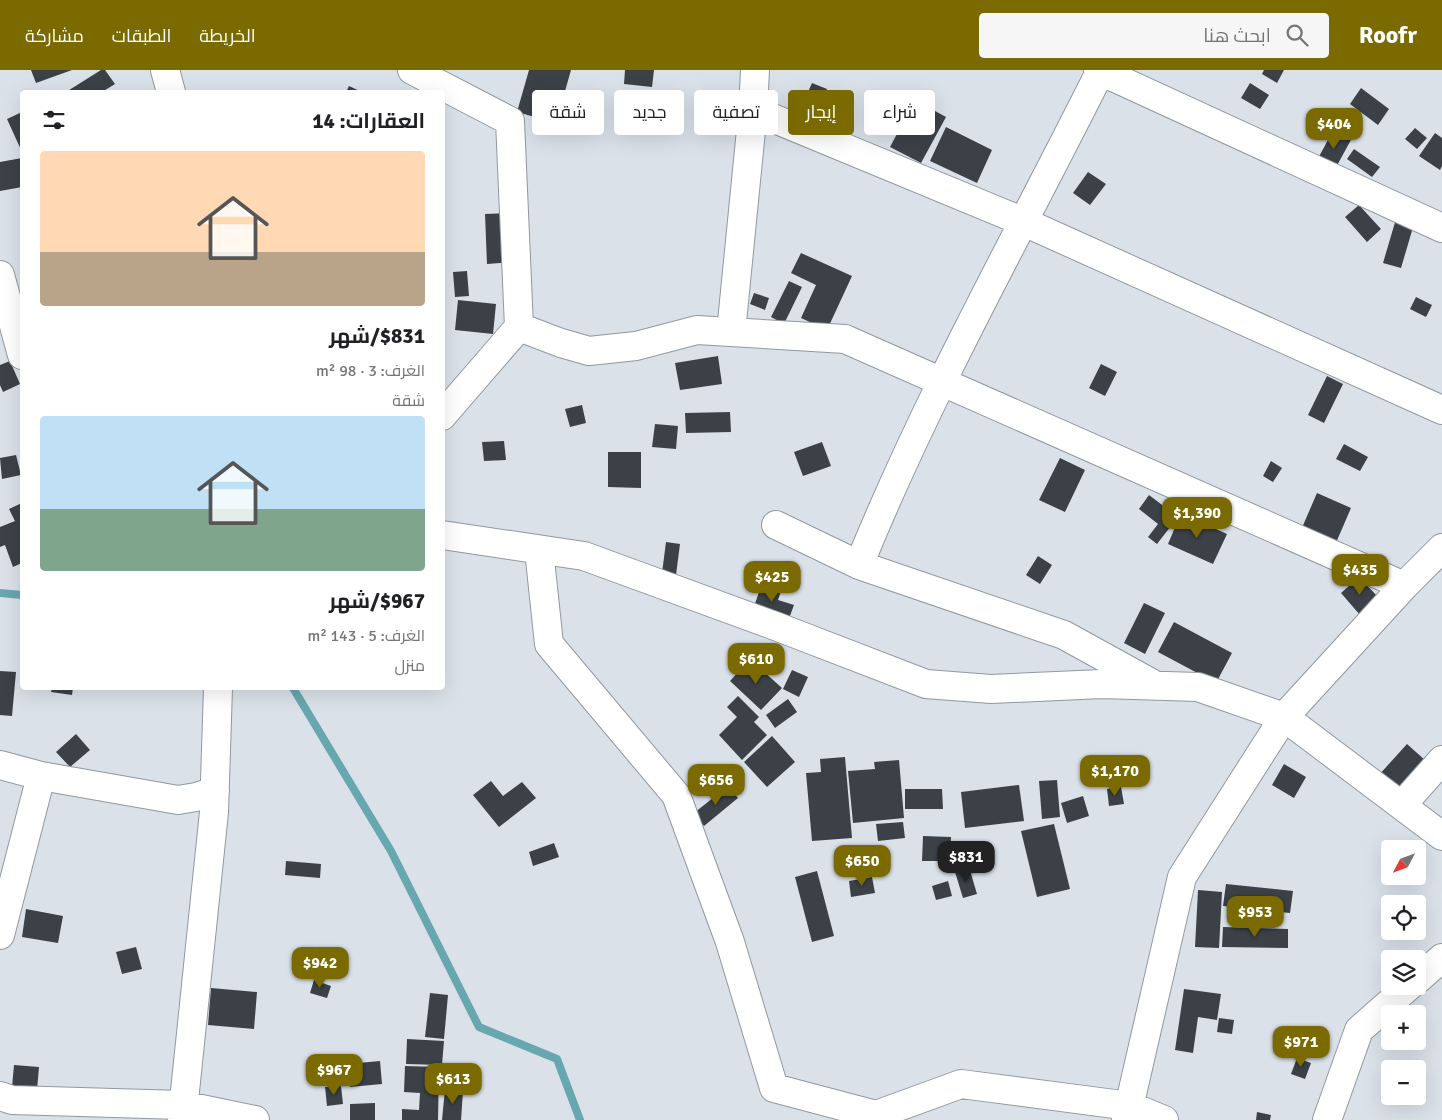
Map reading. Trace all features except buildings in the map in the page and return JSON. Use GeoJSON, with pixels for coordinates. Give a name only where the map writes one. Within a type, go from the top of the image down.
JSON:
{"type":"FeatureCollection","features":[{"type":"Feature","properties":{"kind":"street"},"geometry":{"type":"LineString","coordinates":[[165,70],[170,90]]}},
{"type":"Feature","properties":{"kind":"street"},"geometry":{"type":"LineString","coordinates":[[412,70],[510,120],[519,327],[445,413]]}},
{"type":"Feature","properties":{"kind":"street"},"geometry":{"type":"LineString","coordinates":[[754,90],[755,70]]}},
{"type":"Feature","properties":{"kind":"street"},"geometry":{"type":"LineString","coordinates":[[859,565],[876,521],[942,383],[1100,70],[1442,228]]}},
{"type":"Feature","properties":{"kind":"street"},"geometry":{"type":"LineString","coordinates":[[778,120],[1024,222],[1442,410]]}},
{"type":"Feature","properties":{"kind":"street"},"geometry":{"type":"LineString","coordinates":[[731,332],[751,135]]}},
{"type":"Feature","properties":{"kind":"street"},"geometry":{"type":"LineString","coordinates":[[0,275],[20,348]]}},
{"type":"Feature","properties":{"kind":"street"},"geometry":{"type":"LineString","coordinates":[[519,327],[560,343],[589,351],[636,346],[697,330],[845,339],[1404,586]]}},
{"type":"Feature","properties":{"kind":"street"},"geometry":{"type":"LineString","coordinates":[[776,525],[859,565],[1064,635],[1155,686]]}},
{"type":"Feature","properties":{"kind":"street"},"geometry":{"type":"LineString","coordinates":[[445,535],[584,556],[778,627],[926,684],[990,689],[1102,684],[1198,687],[1284,716],[1442,836]]}},
{"type":"Feature","properties":{"kind":"street"},"geometry":{"type":"LineString","coordinates":[[1128,1113],[1182,877],[1284,716],[1404,586],[1442,548]]}},
{"type":"Feature","properties":{"kind":"street"},"geometry":{"type":"LineString","coordinates":[[539,550],[550,644],[676,796],[730,942],[774,1088],[877,1118],[961,1084],[1164,1120]]}},
{"type":"Feature","properties":{"kind":"street"},"geometry":{"type":"LineString","coordinates":[[182,1112],[214,812],[218,690]]}},
{"type":"Feature","properties":{"kind":"street"},"geometry":{"type":"LineString","coordinates":[[1402,805],[1442,760]]}},
{"type":"Feature","properties":{"kind":"street"},"geometry":{"type":"LineString","coordinates":[[0,765],[41,776],[178,800],[215,791]]}},
{"type":"Feature","properties":{"kind":"street"},"geometry":{"type":"LineString","coordinates":[[0,934],[41,776]]}},
{"type":"Feature","properties":{"kind":"street"},"geometry":{"type":"LineString","coordinates":[[1426,972],[1442,958]]}},
{"type":"Feature","properties":{"kind":"street"},"geometry":{"type":"LineString","coordinates":[[1327,1120],[1359,1030],[1399,995]]}},
{"type":"Feature","properties":{"kind":"street"},"geometry":{"type":"LineString","coordinates":[[9,1105],[182,1112],[255,1120]]}},
{"type":"Feature","properties":{"kind":"waterway"},"geometry":{"type":"LineString","coordinates":[[0,593],[20,595]]}},
{"type":"Feature","properties":{"kind":"waterway"},"geometry":{"type":"LineString","coordinates":[[294,690],[391,851],[479,1027],[557,1059],[580,1120]]}}]}
